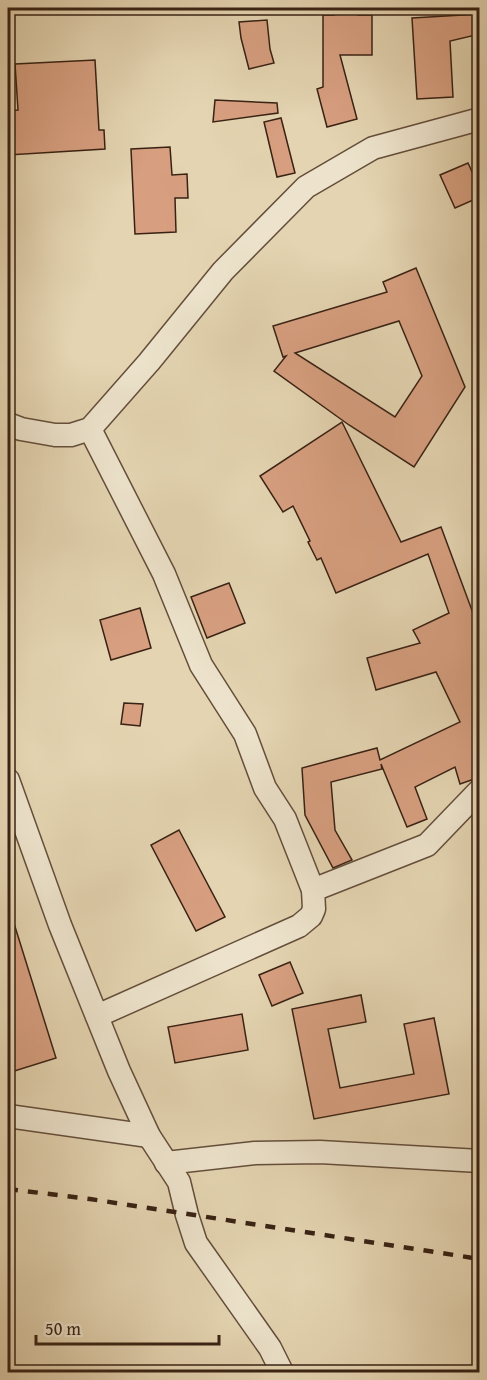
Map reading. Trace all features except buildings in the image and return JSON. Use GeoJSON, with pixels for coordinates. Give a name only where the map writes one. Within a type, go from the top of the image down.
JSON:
{"type":"FeatureCollection","features":[{"type":"Feature","properties":{"kind":"street"},"geometry":{"type":"LineString","coordinates":[[8,423],[21,429],[55,435],[71,435],[90,429],[149,362],[223,271],[306,187],[373,148],[480,119]]}},
{"type":"Feature","properties":{"kind":"street"},"geometry":{"type":"LineString","coordinates":[[90,429],[164,573],[201,665],[245,734],[265,788],[285,819],[312,890],[314,909],[311,916],[299,926],[97,1016]]}},
{"type":"Feature","properties":{"kind":"street"},"geometry":{"type":"LineString","coordinates":[[8,780],[60,925],[119,1071],[149,1136],[179,1182],[196,1243],[270,1348],[282,1372]]}},
{"type":"Feature","properties":{"kind":"street"},"geometry":{"type":"LineString","coordinates":[[312,890],[427,845],[480,790]]}},
{"type":"Feature","properties":{"kind":"street"},"geometry":{"type":"LineString","coordinates":[[8,1116],[149,1136]]}},
{"type":"Feature","properties":{"kind":"street"},"geometry":{"type":"LineString","coordinates":[[166,1162],[255,1153],[320,1152],[480,1161]]}},
{"type":"Feature","properties":{"kind":"path"},"geometry":{"type":"LineString","coordinates":[[8,1372],[13,1372]]}},
{"type":"Feature","properties":{"kind":"railway"},"geometry":{"type":"LineString","coordinates":[[8,1189],[90,1199],[480,1259]]}}]}
